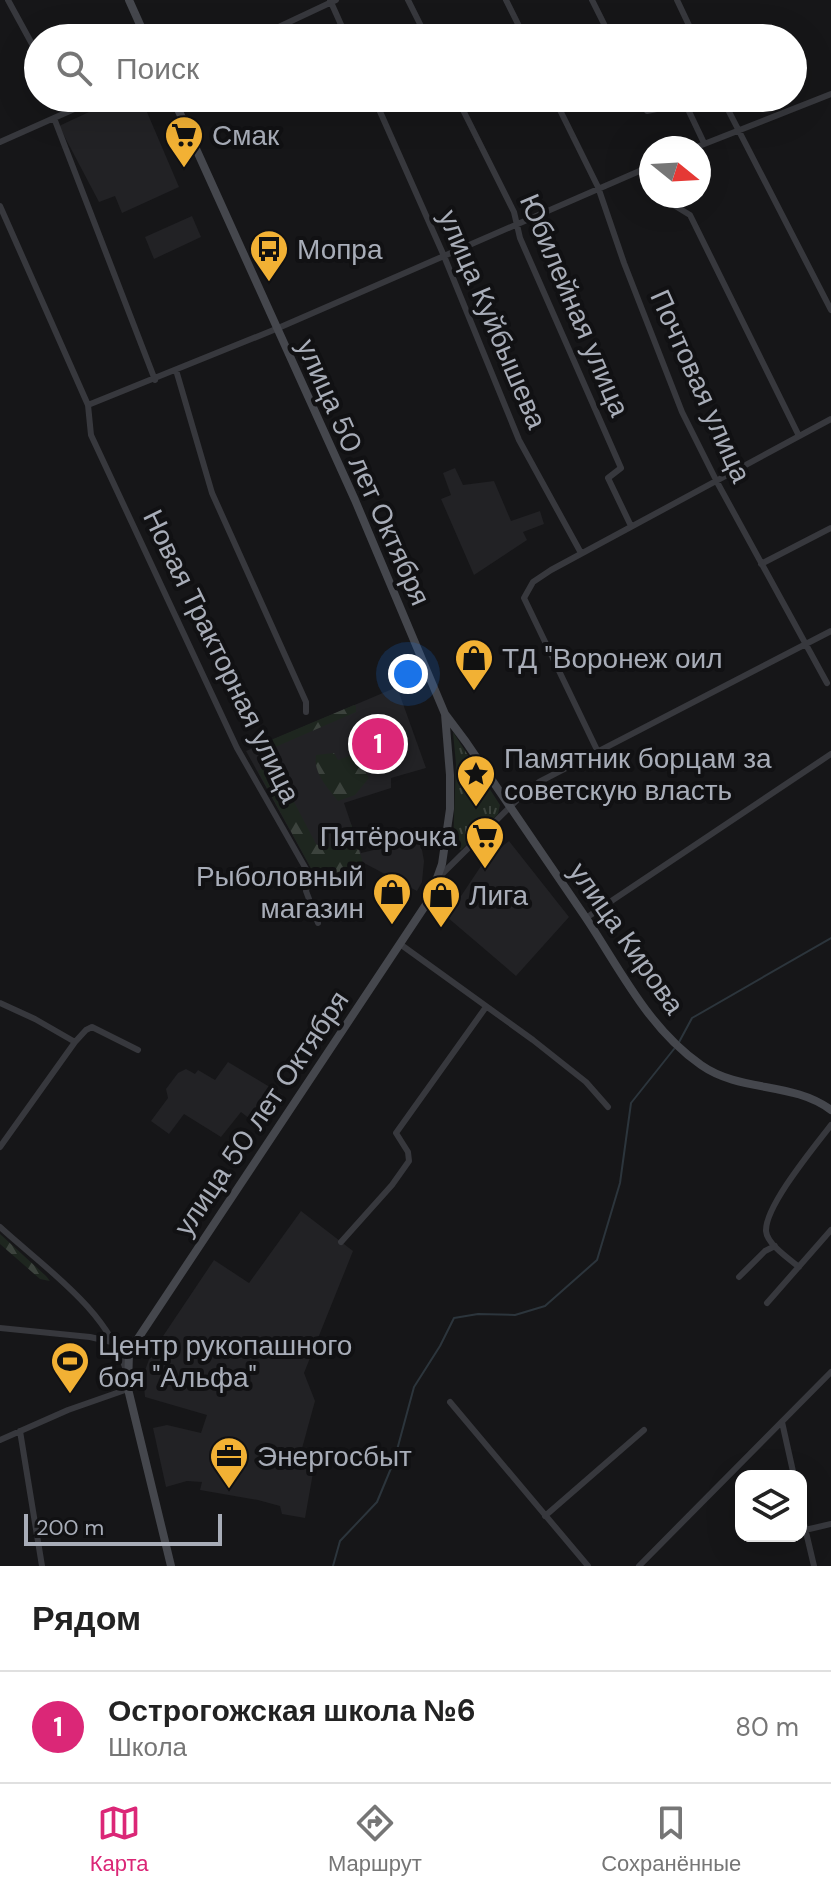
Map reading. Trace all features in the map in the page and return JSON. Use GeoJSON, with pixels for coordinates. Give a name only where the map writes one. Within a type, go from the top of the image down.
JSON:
{"type":"FeatureCollection","features":[{"type":"Feature","properties":{"kind":"main road"},"geometry":{"type":"LineString","coordinates":[[129,0],[140,24]]}},
{"type":"Feature","properties":{"kind":"main road","name":"улица 50 лет Октября"},"geometry":{"type":"LineString","coordinates":[[171,1566],[128,1389],[129,1352],[429,900],[447,842],[450,809],[450,762],[445,714],[355,500],[179,112]]}},
{"type":"Feature","properties":{"kind":"main road","name":"улица Кирова"},"geometry":{"type":"LineString","coordinates":[[445,714],[586,918],[636,997],[665,1033],[689,1056],[727,1079],[798,1093],[831,1110]]}},
{"type":"Feature","properties":{"kind":"street"},"geometry":{"type":"LineString","coordinates":[[8,0],[24,29]]}},
{"type":"Feature","properties":{"kind":"street"},"geometry":{"type":"LineString","coordinates":[[408,0],[420,24]]}},
{"type":"Feature","properties":{"kind":"street"},"geometry":{"type":"LineString","coordinates":[[506,0],[518,24]]}},
{"type":"Feature","properties":{"kind":"street"},"geometry":{"type":"LineString","coordinates":[[592,0],[604,24]]}},
{"type":"Feature","properties":{"kind":"street"},"geometry":{"type":"LineString","coordinates":[[677,0],[688,24]]}},
{"type":"Feature","properties":{"kind":"street"},"geometry":{"type":"LineString","coordinates":[[284,24],[332,1],[341,24]]}},
{"type":"Feature","properties":{"kind":"street"},"geometry":{"type":"LineString","coordinates":[[807,104],[831,94]]}},
{"type":"Feature","properties":{"kind":"street"},"geometry":{"type":"LineString","coordinates":[[0,142],[66,112]]}},
{"type":"Feature","properties":{"kind":"street","name":"улица Куйбышева"},"geometry":{"type":"LineString","coordinates":[[380,112],[444,256],[519,440],[581,553]]}},
{"type":"Feature","properties":{"kind":"street","name":"Юбилейная улица"},"geometry":{"type":"LineString","coordinates":[[464,112],[514,212],[520,238],[621,468],[608,478],[631,526]]}},
{"type":"Feature","properties":{"kind":"street","name":"Почтовая улица"},"geometry":{"type":"LineString","coordinates":[[561,112],[598,187],[682,412],[827,683]]}},
{"type":"Feature","properties":{"kind":"street"},"geometry":{"type":"LineString","coordinates":[[689,112],[701,136]]}},
{"type":"Feature","properties":{"kind":"street"},"geometry":{"type":"LineString","coordinates":[[729,112],[831,310]]}},
{"type":"Feature","properties":{"kind":"street"},"geometry":{"type":"LineString","coordinates":[[711,141],[786,112]]}},
{"type":"Feature","properties":{"kind":"street"},"geometry":{"type":"LineString","coordinates":[[54,118],[155,380]]}},
{"type":"Feature","properties":{"kind":"street"},"geometry":{"type":"LineString","coordinates":[[88,405],[276,329],[639,171]]}},
{"type":"Feature","properties":{"kind":"street","name":"Новая Тракторная улица"},"geometry":{"type":"LineString","coordinates":[[0,206],[88,405],[91,435],[237,748],[310,876],[306,891],[318,923]]}},
{"type":"Feature","properties":{"kind":"street"},"geometry":{"type":"LineString","coordinates":[[679,208],[690,215],[799,436]]}},
{"type":"Feature","properties":{"kind":"street"},"geometry":{"type":"LineString","coordinates":[[176,370],[212,493],[306,702],[306,712]]}},
{"type":"Feature","properties":{"kind":"street"},"geometry":{"type":"LineString","coordinates":[[598,752],[524,598],[533,582],[581,553],[831,419]]}},
{"type":"Feature","properties":{"kind":"street"},"geometry":{"type":"LineString","coordinates":[[761,564],[831,528]]}},
{"type":"Feature","properties":{"kind":"street","name":"улица 50 лет Октября"},"geometry":{"type":"LineString","coordinates":[[438,878],[539,782],[831,631]]}},
{"type":"Feature","properties":{"kind":"street"},"geometry":{"type":"LineString","coordinates":[[586,918],[831,754]]}},
{"type":"Feature","properties":{"kind":"street"},"geometry":{"type":"LineString","coordinates":[[400,944],[586,1082],[608,1107]]}},
{"type":"Feature","properties":{"kind":"street"},"geometry":{"type":"LineString","coordinates":[[0,1003],[75,1042]]}},
{"type":"Feature","properties":{"kind":"street"},"geometry":{"type":"LineString","coordinates":[[341,1242],[392,1185],[409,1161],[408,1152],[396,1133],[486,1007]]}},
{"type":"Feature","properties":{"kind":"street"},"geometry":{"type":"LineString","coordinates":[[0,1147],[86,1030],[92,1027],[138,1050]]}},
{"type":"Feature","properties":{"kind":"street"},"geometry":{"type":"LineString","coordinates":[[799,1267],[775,1246],[766,1229],[775,1205],[795,1173],[831,1125]]}},
{"type":"Feature","properties":{"kind":"street"},"geometry":{"type":"LineString","coordinates":[[0,1227],[98,1317],[116,1343],[127,1375]]}},
{"type":"Feature","properties":{"kind":"street"},"geometry":{"type":"LineString","coordinates":[[767,1303],[831,1230]]}},
{"type":"Feature","properties":{"kind":"street"},"geometry":{"type":"LineString","coordinates":[[739,1277],[765,1251],[775,1246]]}},
{"type":"Feature","properties":{"kind":"street"},"geometry":{"type":"LineString","coordinates":[[0,1328],[90,1337],[116,1343],[130,1343],[136,1339]]}},
{"type":"Feature","properties":{"kind":"street"},"geometry":{"type":"LineString","coordinates":[[116,1343],[129,1352]]}},
{"type":"Feature","properties":{"kind":"street"},"geometry":{"type":"LineString","coordinates":[[639,1566],[831,1372]]}},
{"type":"Feature","properties":{"kind":"street"},"geometry":{"type":"LineString","coordinates":[[0,1440],[68,1410],[128,1389]]}},
{"type":"Feature","properties":{"kind":"street"},"geometry":{"type":"LineString","coordinates":[[450,1402],[588,1566]]}},
{"type":"Feature","properties":{"kind":"street"},"geometry":{"type":"LineString","coordinates":[[782,1422],[793,1470]]}},
{"type":"Feature","properties":{"kind":"street"},"geometry":{"type":"LineString","coordinates":[[545,1516],[644,1430]]}},
{"type":"Feature","properties":{"kind":"street"},"geometry":{"type":"LineString","coordinates":[[20,1431],[42,1566]]}},
{"type":"Feature","properties":{"kind":"street"},"geometry":{"type":"LineString","coordinates":[[807,1530],[831,1524]]}},
{"type":"Feature","properties":{"kind":"street"},"geometry":{"type":"LineString","coordinates":[[807,1538],[814,1566]]}},
{"type":"Feature","properties":{"kind":"shaded area"},"geometry":{"type":"Polygon","coordinates":[[[89,112],[147,112],[179,187],[122,213],[115,196],[99,202],[59,126],[89,112]]]}},
{"type":"Feature","properties":{"kind":"shaded area"},"geometry":{"type":"Polygon","coordinates":[[[192,216],[201,237],[154,259],[145,237],[192,216]]]}},
{"type":"Feature","properties":{"kind":"shaded area"},"geometry":{"type":"Polygon","coordinates":[[[455,468],[463,485],[494,481],[511,521],[540,511],[544,524],[523,532],[527,540],[474,575],[441,499],[451,495],[443,473],[455,468]]]}},
{"type":"Feature","properties":{"kind":"shaded area"},"geometry":{"type":"Polygon","coordinates":[[[397,687],[426,768],[391,778],[391,788],[344,803],[361,853],[420,839],[424,861],[422,882],[417,891],[364,863],[327,876],[312,870],[246,751],[397,687]]]}},
{"type":"Feature","properties":{"kind":"shaded area"},"geometry":{"type":"Polygon","coordinates":[[[509,841],[569,917],[516,976],[447,917],[485,860],[509,841]]]}},
{"type":"Feature","properties":{"kind":"shaded area"},"geometry":{"type":"Polygon","coordinates":[[[228,1062],[283,1095],[260,1127],[241,1112],[221,1137],[184,1114],[169,1134],[151,1121],[168,1098],[166,1089],[178,1073],[186,1069],[195,1074],[198,1070],[215,1080],[228,1062]]]}},
{"type":"Feature","properties":{"kind":"shaded area"},"geometry":{"type":"Polygon","coordinates":[[[301,1211],[353,1251],[304,1373],[315,1401],[298,1463],[314,1467],[305,1518],[282,1514],[280,1506],[258,1500],[200,1490],[202,1482],[187,1481],[166,1487],[153,1428],[167,1425],[201,1433],[207,1415],[145,1397],[143,1376],[151,1354],[214,1260],[249,1283],[301,1211]]]}},
{"type":"Feature","properties":{"kind":"green space"},"geometry":{"type":"Polygon","coordinates":[[[354,705],[356,712],[273,748],[269,754],[316,844],[325,849],[346,839],[351,824],[363,863],[327,876],[312,870],[258,771],[268,764],[259,745],[354,705]]]}},
{"type":"Feature","properties":{"kind":"green space"},"geometry":{"type":"Polygon","coordinates":[[[453,732],[500,805],[498,814],[461,850],[453,845],[456,764],[453,732]]]}},
{"type":"Feature","properties":{"kind":"green space"},"geometry":{"type":"Polygon","coordinates":[[[334,753],[338,760],[352,755],[356,765],[363,768],[369,778],[355,795],[338,801],[322,780],[316,762],[316,755],[334,753]]]}},
{"type":"Feature","properties":{"kind":"green space"},"geometry":{"type":"Polygon","coordinates":[[[0,1234],[50,1281],[40,1279],[0,1244],[0,1234]]]}},
{"type":"Feature","properties":{"kind":"waterway"},"geometry":{"type":"LineString","coordinates":[[678,1044],[692,1018],[831,938]]}},
{"type":"Feature","properties":{"kind":"waterway"},"geometry":{"type":"LineString","coordinates":[[333,1566],[340,1541],[377,1502],[394,1461],[414,1387],[454,1318],[478,1314],[515,1315],[545,1306],[597,1260],[620,1183],[631,1103],[674,1049]]}},
{"type":"Feature","properties":{"kind":"place","name":"Смак"},"geometry":{"type":"Point","coordinates":[184,169]}},
{"type":"Feature","properties":{"kind":"place","name":"Мопра"},"geometry":{"type":"Point","coordinates":[269,283]}},
{"type":"Feature","properties":{"kind":"place","name":"ТД \"Воронеж оил"},"geometry":{"type":"Point","coordinates":[474,692]}},
{"type":"Feature","properties":{"kind":"place","name":"Острогожская школа №6"},"geometry":{"type":"Point","coordinates":[378,744]}},
{"type":"Feature","properties":{"kind":"place","name":"Памятник борцам за советскую власть"},"geometry":{"type":"Point","coordinates":[476,808]}},
{"type":"Feature","properties":{"kind":"place","name":"Пятёрочка"},"geometry":{"type":"Point","coordinates":[485,870]}},
{"type":"Feature","properties":{"kind":"place","name":"Рыболовный магазин"},"geometry":{"type":"Point","coordinates":[392,926]}},
{"type":"Feature","properties":{"kind":"place","name":"Лига"},"geometry":{"type":"Point","coordinates":[441,929]}},
{"type":"Feature","properties":{"kind":"place","name":"Центр рукопашного боя \"Альфа\""},"geometry":{"type":"Point","coordinates":[70,1395]}},
{"type":"Feature","properties":{"kind":"place","name":"Энергосбыт"},"geometry":{"type":"Point","coordinates":[229,1490]}}]}
